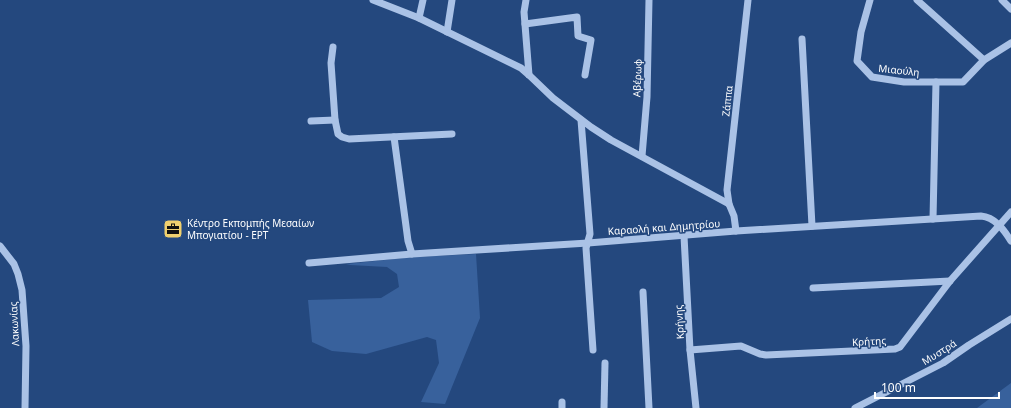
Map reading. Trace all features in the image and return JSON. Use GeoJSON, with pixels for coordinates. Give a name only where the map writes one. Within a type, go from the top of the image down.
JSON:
{"type":"FeatureCollection","features":[{"type":"Feature","properties":{"kind":"street"},"geometry":{"type":"LineString","coordinates":[[372,0],[419,18],[521,68],[553,98],[581,120],[611,140],[728,204]]}},
{"type":"Feature","properties":{"kind":"street"},"geometry":{"type":"LineString","coordinates":[[419,18],[423,0]]}},
{"type":"Feature","properties":{"kind":"street"},"geometry":{"type":"LineString","coordinates":[[447,32],[452,0]]}},
{"type":"Feature","properties":{"kind":"street"},"geometry":{"type":"LineString","coordinates":[[526,0],[524,12],[529,75]]}},
{"type":"Feature","properties":{"kind":"street","name":"Αβέρωφ"},"geometry":{"type":"LineString","coordinates":[[642,156],[647,97],[649,0]]}},
{"type":"Feature","properties":{"kind":"street","name":"Ζάππα"},"geometry":{"type":"LineString","coordinates":[[736,231],[734,216],[728,204],[727,190],[748,0]]}},
{"type":"Feature","properties":{"kind":"street","name":"Μιαούλη"},"geometry":{"type":"LineString","coordinates":[[870,0],[861,32],[857,61],[872,77],[904,82],[936,82]]}},
{"type":"Feature","properties":{"kind":"street"},"geometry":{"type":"LineString","coordinates":[[917,0],[984,60]]}},
{"type":"Feature","properties":{"kind":"street"},"geometry":{"type":"LineString","coordinates":[[1002,0],[1011,9]]}},
{"type":"Feature","properties":{"kind":"street"},"geometry":{"type":"LineString","coordinates":[[525,24],[577,17],[578,36],[591,40],[585,75]]}},
{"type":"Feature","properties":{"kind":"street"},"geometry":{"type":"LineString","coordinates":[[802,39],[812,226]]}},
{"type":"Feature","properties":{"kind":"street"},"geometry":{"type":"LineString","coordinates":[[933,219],[936,82],[963,82],[984,60],[1011,43]]}},
{"type":"Feature","properties":{"kind":"street"},"geometry":{"type":"LineString","coordinates":[[333,47],[331,63],[335,120],[338,134],[342,137],[349,139],[452,134]]}},
{"type":"Feature","properties":{"kind":"street"},"geometry":{"type":"LineString","coordinates":[[310,121],[335,120]]}},
{"type":"Feature","properties":{"kind":"street"},"geometry":{"type":"LineString","coordinates":[[581,120],[590,234],[586,248],[593,350]]}},
{"type":"Feature","properties":{"kind":"street"},"geometry":{"type":"LineString","coordinates":[[394,136],[408,241],[412,254]]}},
{"type":"Feature","properties":{"kind":"street","name":"Κρήτης"},"geometry":{"type":"LineString","coordinates":[[690,350],[741,346],[766,355],[895,349],[900,347],[950,281],[1011,212]]}},
{"type":"Feature","properties":{"kind":"street","name":"Καραολή και Δημητρίου"},"geometry":{"type":"LineString","coordinates":[[309,263],[412,254],[588,243],[736,231],[986,216],[1000,225],[1011,241]]}},
{"type":"Feature","properties":{"kind":"street","name":"Κρήνης"},"geometry":{"type":"LineString","coordinates":[[684,236],[690,350],[696,408]]}},
{"type":"Feature","properties":{"kind":"street","name":"Λακωνίας"},"geometry":{"type":"LineString","coordinates":[[0,246],[14,264],[22,290],[26,346],[24,408]]}},
{"type":"Feature","properties":{"kind":"street"},"geometry":{"type":"LineString","coordinates":[[813,288],[950,281]]}},
{"type":"Feature","properties":{"kind":"street"},"geometry":{"type":"LineString","coordinates":[[643,292],[649,408]]}},
{"type":"Feature","properties":{"kind":"street","name":"Μυστρά"},"geometry":{"type":"LineString","coordinates":[[854,408],[943,363],[1011,319]]}},
{"type":"Feature","properties":{"kind":"street"},"geometry":{"type":"LineString","coordinates":[[604,408],[605,363]]}},
{"type":"Feature","properties":{"kind":"shaded area"},"geometry":{"type":"Polygon","coordinates":[[[476,254],[480,318],[445,404],[421,402],[439,363],[436,340],[427,337],[366,354],[332,351],[312,342],[308,300],[381,298],[399,287],[397,274],[387,267],[346,264],[414,257],[476,254]]]}},
{"type":"Feature","properties":{"kind":"shaded area"},"geometry":{"type":"Polygon","coordinates":[[[1011,383],[1011,408],[977,408],[1011,383]]]}},
{"type":"Feature","properties":{"kind":"place","name":"Κέντρο Εκπομπής Μεσαίων Μπογιατίου - ΕΡΤ"},"geometry":{"type":"Point","coordinates":[173,229]}}]}
